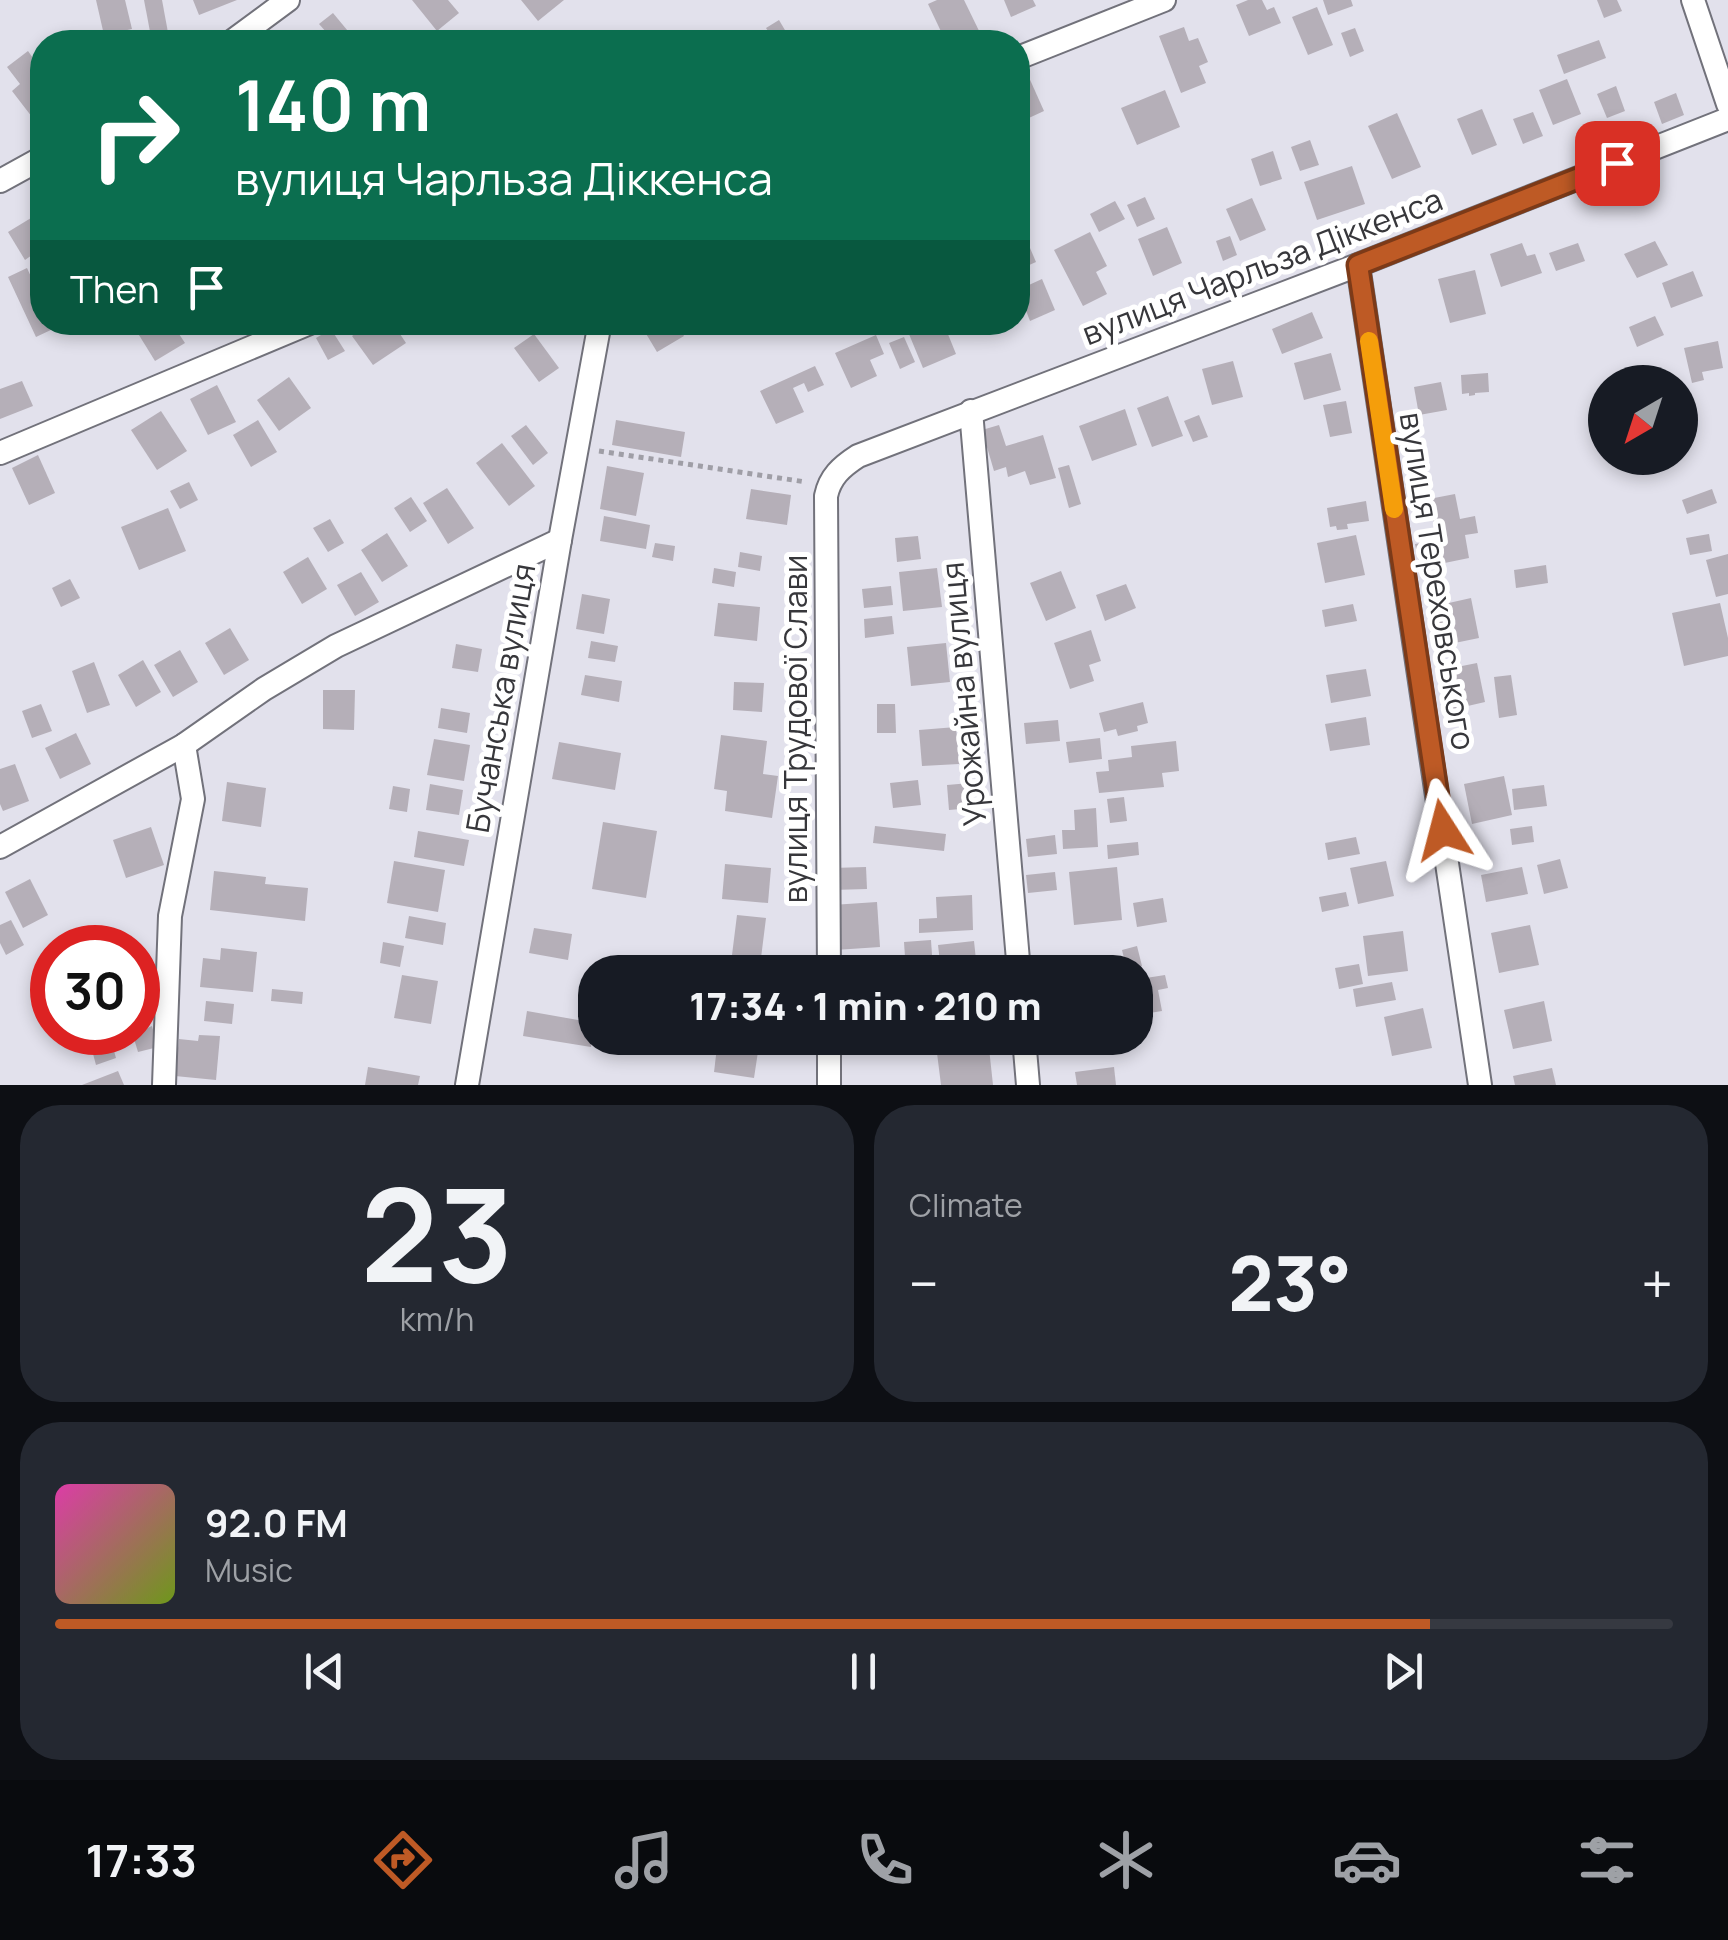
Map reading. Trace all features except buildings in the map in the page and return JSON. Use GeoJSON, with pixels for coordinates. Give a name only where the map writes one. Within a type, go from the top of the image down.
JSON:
{"type":"FeatureCollection","features":[{"type":"Feature","properties":{"kind":"street"},"geometry":{"type":"LineString","coordinates":[[247,30],[288,0]]}},
{"type":"Feature","properties":{"kind":"street"},"geometry":{"type":"LineString","coordinates":[[1030,53],[1164,0]]}},
{"type":"Feature","properties":{"kind":"street"},"geometry":{"type":"LineString","coordinates":[[1694,0],[1728,104]]}},
{"type":"Feature","properties":{"kind":"street","name":"вулиця Чарльза Діккенса"},"geometry":{"type":"LineString","coordinates":[[828,486],[842,466],[858,456],[1728,119]]}},
{"type":"Feature","properties":{"kind":"street"},"geometry":{"type":"LineString","coordinates":[[0,180],[30,164]]}},
{"type":"Feature","properties":{"kind":"street","name":"вулиця Тереховського"},"geometry":{"type":"LineString","coordinates":[[1358,265],[1480,1085]]}},
{"type":"Feature","properties":{"kind":"street"},"geometry":{"type":"LineString","coordinates":[[0,453],[281,335]]}},
{"type":"Feature","properties":{"kind":"street","name":"Бучанська вулиця"},"geometry":{"type":"LineString","coordinates":[[467,1085],[598,335]]}},
{"type":"Feature","properties":{"kind":"street","name":"Урожайна вулиця"},"geometry":{"type":"LineString","coordinates":[[972,411],[1018,955]]}},
{"type":"Feature","properties":{"kind":"street","name":"вулиця Трудової Слави"},"geometry":{"type":"LineString","coordinates":[[828,486],[828,955]]}},
{"type":"Feature","properties":{"kind":"street"},"geometry":{"type":"LineString","coordinates":[[0,847],[184,745],[264,689],[336,646],[560,540]]}},
{"type":"Feature","properties":{"kind":"street"},"geometry":{"type":"LineString","coordinates":[[164,1085],[170,916],[193,799],[184,745]]}},
{"type":"Feature","properties":{"kind":"street"},"geometry":{"type":"LineString","coordinates":[[829,1055],[829,1085]]}},
{"type":"Feature","properties":{"kind":"street"},"geometry":{"type":"LineString","coordinates":[[1025,1055],[1028,1085]]}},
{"type":"Feature","properties":{"kind":"path"},"geometry":{"type":"LineString","coordinates":[[576,448],[828,486]]}},
{"type":"Feature","properties":{"kind":"slow traffic"},"geometry":{"type":"LineString","coordinates":[[1369,341],[1394,509]]}},
{"type":"Feature","properties":{"kind":"route"},"geometry":{"type":"LineString","coordinates":[[1443,830],[1358,265],[1617,163]]}}]}
